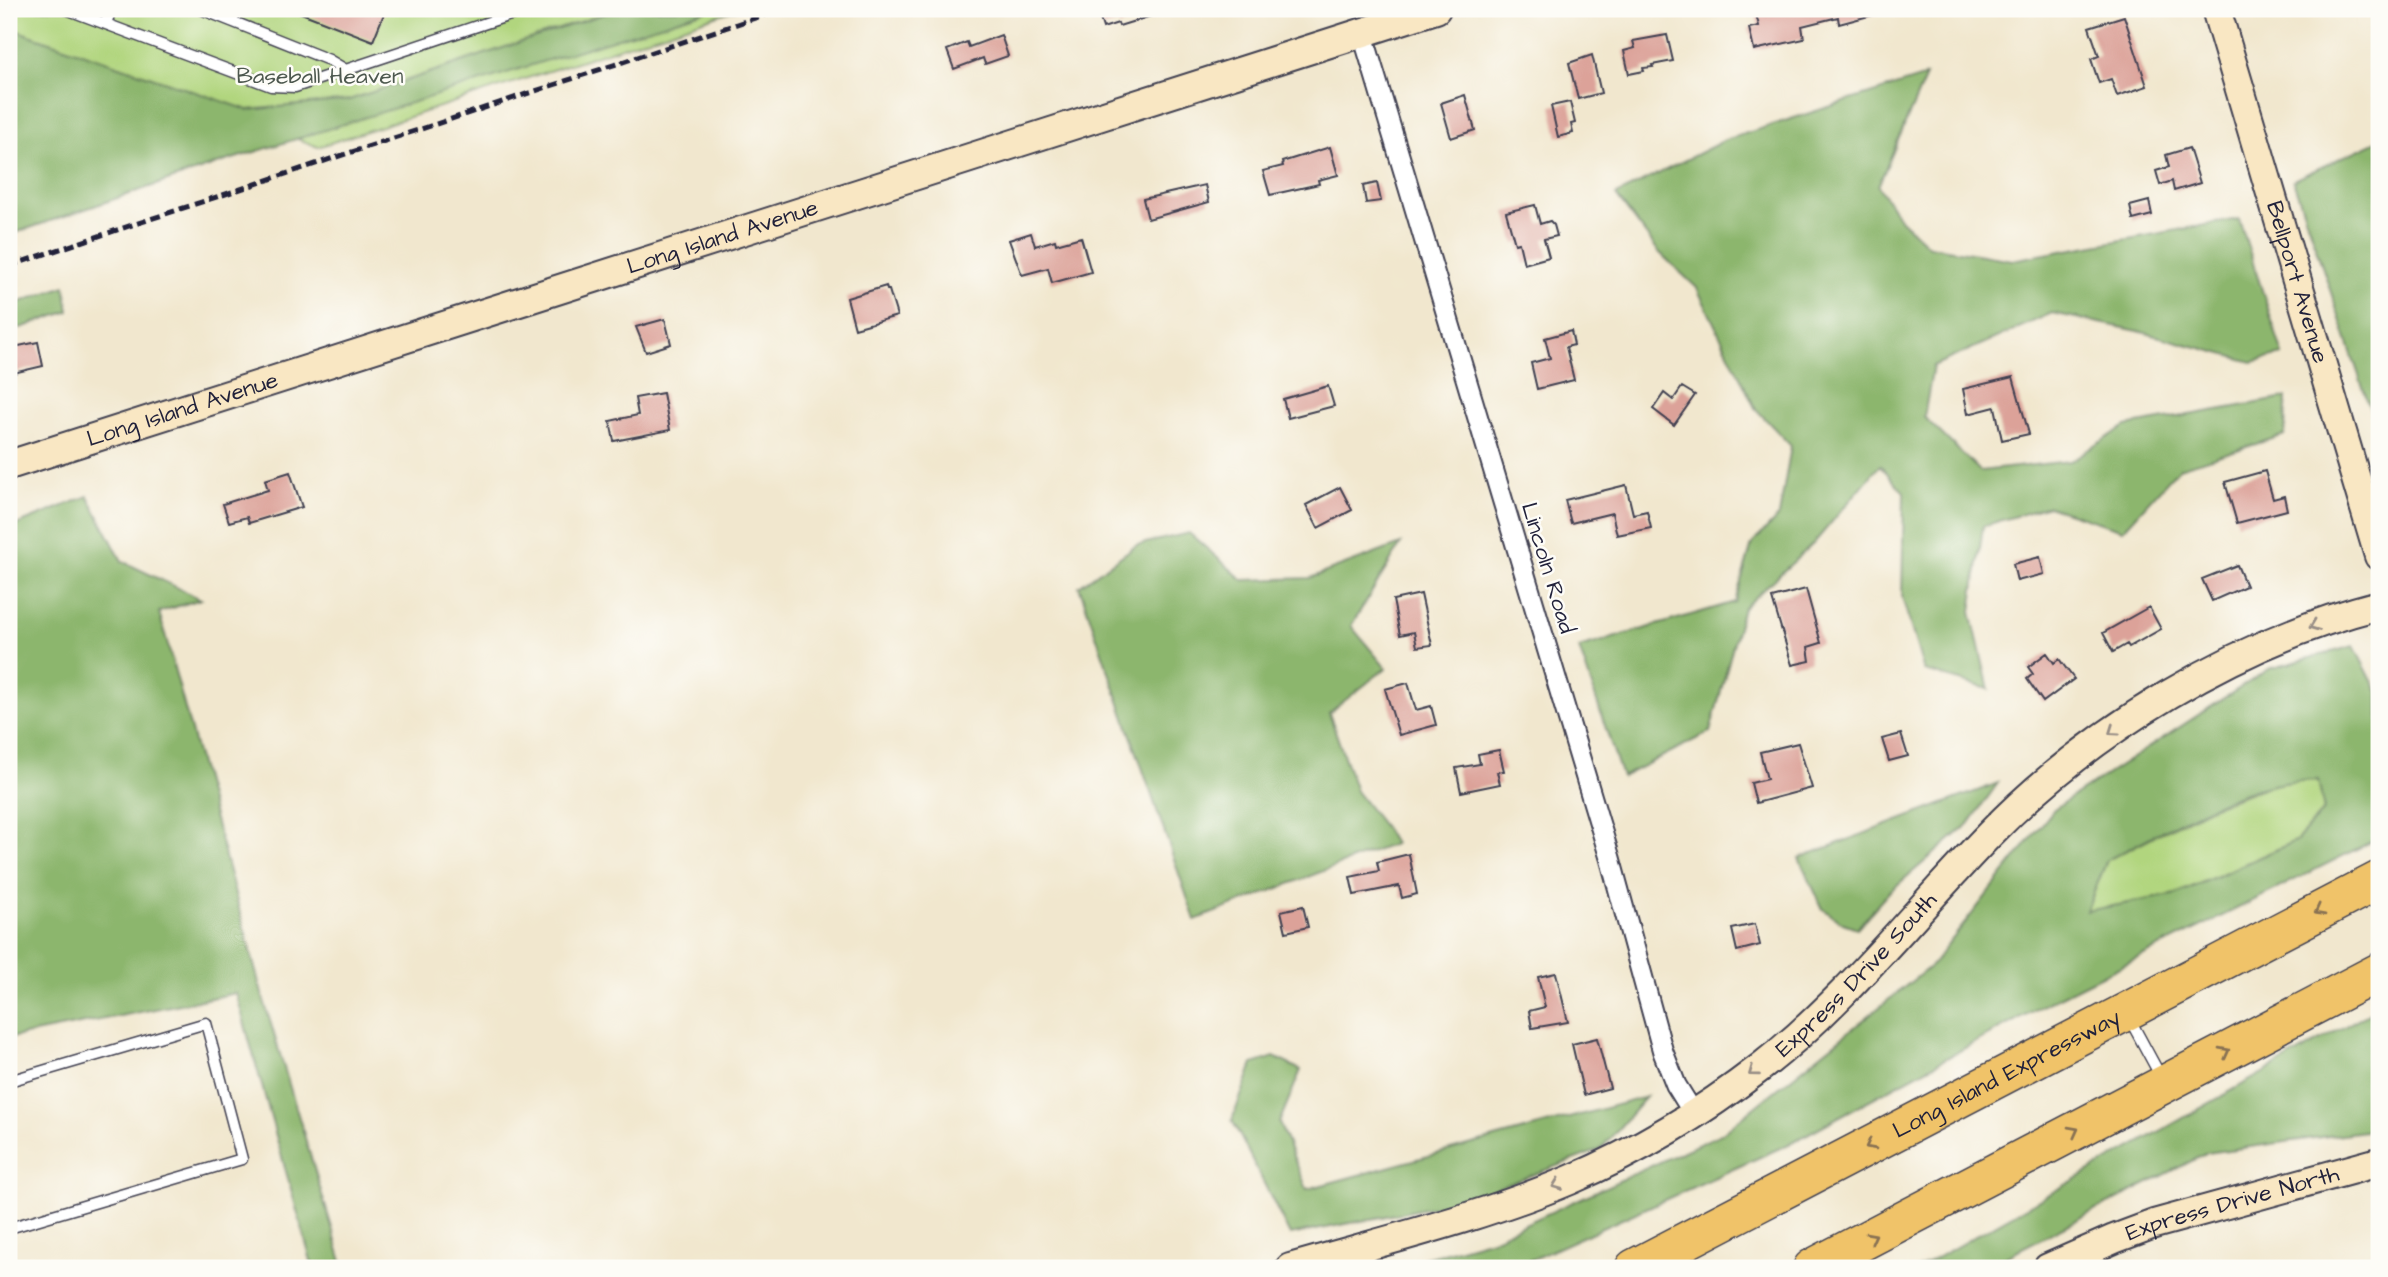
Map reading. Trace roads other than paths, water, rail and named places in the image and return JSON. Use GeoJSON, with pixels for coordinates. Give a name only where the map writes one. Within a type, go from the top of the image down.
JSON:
{"type":"FeatureCollection","features":[{"type":"Feature","properties":{"kind":"highway","name":"Long Island Expressway"},"geometry":{"type":"LineString","coordinates":[[1634,1268],[2379,880]]}},
{"type":"Feature","properties":{"kind":"highway"},"geometry":{"type":"LineString","coordinates":[[1812,1268],[2379,972]]}},
{"type":"Feature","properties":{"kind":"main road","name":"Long Island Avenue"},"geometry":{"type":"LineString","coordinates":[[9,465],[1436,9]]}},
{"type":"Feature","properties":{"kind":"main road","name":"Bellport Avenue"},"geometry":{"type":"LineString","coordinates":[[2216,9],[2379,556]]}},
{"type":"Feature","properties":{"kind":"main road","name":"Express Drive South"},"geometry":{"type":"LineString","coordinates":[[1290,1268],[1498,1206],[1568,1181],[1662,1134],[1760,1068],[1818,1018],[1993,831],[2082,753],[2147,708],[2225,665],[2307,628],[2346,613],[2379,605]]}},
{"type":"Feature","properties":{"kind":"main road","name":"Express Drive North"},"geometry":{"type":"LineString","coordinates":[[2048,1268],[2154,1224],[2379,1162]]}},
{"type":"Feature","properties":{"kind":"street","name":"Lincoln Road"},"geometry":{"type":"LineString","coordinates":[[1362,32],[1610,858],[1663,1052],[1676,1085],[1694,1114]]}},
{"type":"Feature","properties":{"kind":"lane"},"geometry":{"type":"LineString","coordinates":[[66,9],[271,86],[295,87],[528,9]]}},
{"type":"Feature","properties":{"kind":"lane"},"geometry":{"type":"LineString","coordinates":[[106,24],[111,9]]}},
{"type":"Feature","properties":{"kind":"lane"},"geometry":{"type":"LineString","coordinates":[[201,9],[329,60],[346,70]]}},
{"type":"Feature","properties":{"kind":"lane"},"geometry":{"type":"LineString","coordinates":[[2126,1012],[2164,1084]]}},
{"type":"Feature","properties":{"kind":"lane"},"geometry":{"type":"LineString","coordinates":[[9,1081],[206,1023],[242,1158],[9,1228]]}},
{"type":"Feature","properties":{"kind":"railway"},"geometry":{"type":"LineString","coordinates":[[9,266],[782,9]]}},
{"type":"Feature","properties":{"kind":"park label","name":"Baseball Heaven"},"geometry":{"type":"Point","coordinates":[320,76]}}]}
